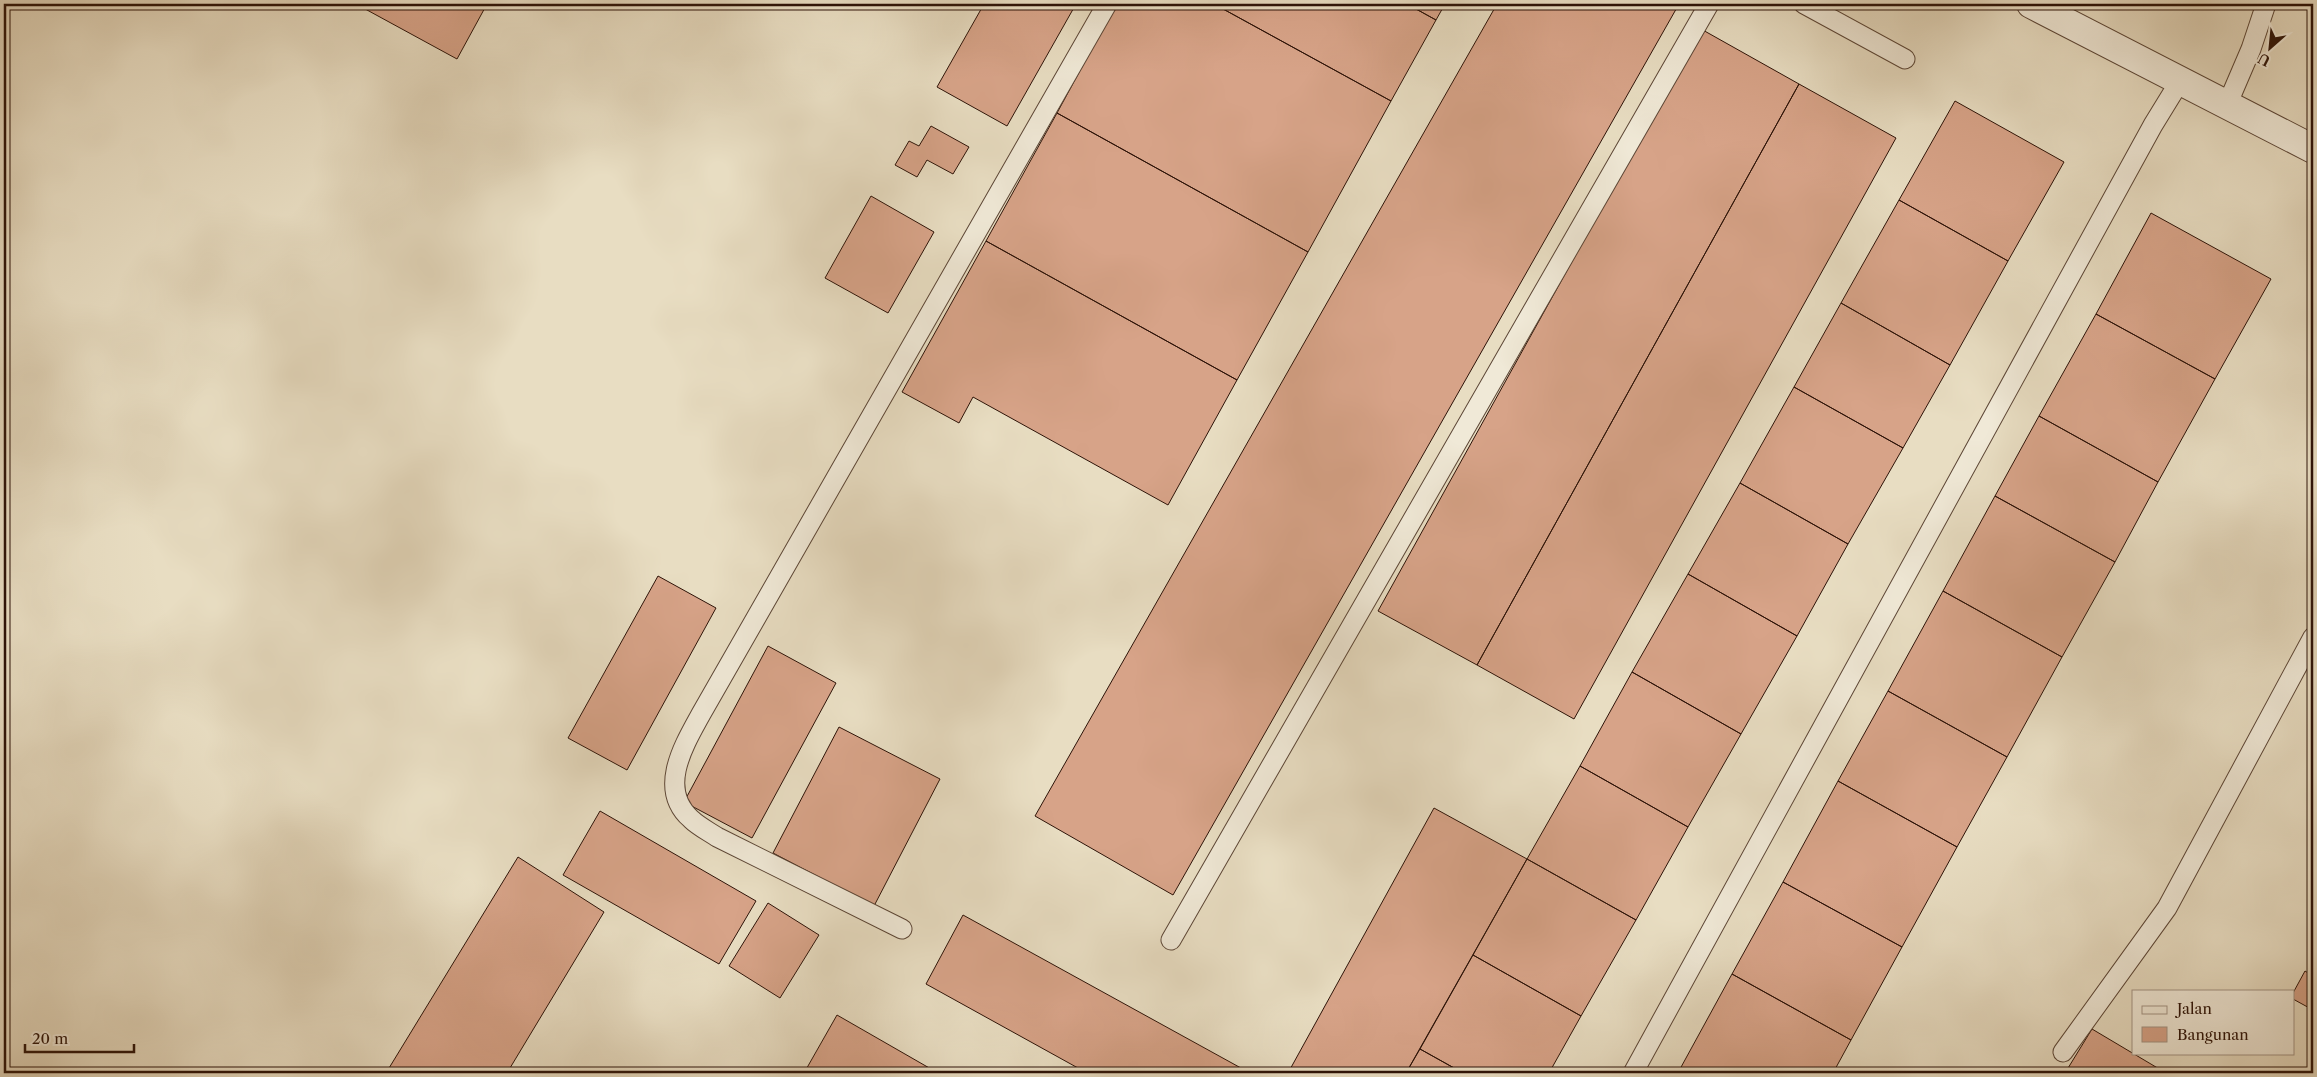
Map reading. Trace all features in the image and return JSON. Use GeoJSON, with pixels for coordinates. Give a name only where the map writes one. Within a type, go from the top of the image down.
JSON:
{"type":"FeatureCollection","features":[{"type":"Feature","properties":{"kind":"street"},"geometry":{"type":"LineString","coordinates":[[2031,4],[2313,150]]}},
{"type":"Feature","properties":{"kind":"lane"},"geometry":{"type":"LineString","coordinates":[[902,929],[717,837],[690,819],[677,800],[673,779],[683,746],[1107,4]]}},
{"type":"Feature","properties":{"kind":"lane"},"geometry":{"type":"LineString","coordinates":[[1171,940],[1709,4]]}},
{"type":"Feature","properties":{"kind":"lane"},"geometry":{"type":"LineString","coordinates":[[1804,4],[1905,59]]}},
{"type":"Feature","properties":{"kind":"lane"},"geometry":{"type":"LineString","coordinates":[[2227,105],[2251,49],[2266,4]]}},
{"type":"Feature","properties":{"kind":"lane"},"geometry":{"type":"LineString","coordinates":[[1633,1073],[2139,151],[2180,81]]}},
{"type":"Feature","properties":{"kind":"lane"},"geometry":{"type":"LineString","coordinates":[[2063,1052],[2167,908],[2313,637]]}},
{"type":"Feature","properties":{"kind":"building"},"geometry":{"type":"Polygon","coordinates":[[[356,4],[487,4],[457,59],[356,4]]]}},
{"type":"Feature","properties":{"kind":"building"},"geometry":{"type":"Polygon","coordinates":[[[984,4],[1076,4],[1007,126],[937,87],[984,4]]]}},
{"type":"Feature","properties":{"kind":"building"},"geometry":{"type":"Polygon","coordinates":[[[1116,4],[1214,4],[1391,101],[1308,252],[1057,113],[1116,4]]]}},
{"type":"Feature","properties":{"kind":"building"},"geometry":{"type":"Polygon","coordinates":[[[1214,4],[1407,4],[1436,20],[1391,101],[1214,4]]]}},
{"type":"Feature","properties":{"kind":"building"},"geometry":{"type":"Polygon","coordinates":[[[1407,4],[1445,4],[1436,20],[1407,4]]]}},
{"type":"Feature","properties":{"kind":"building"},"geometry":{"type":"Polygon","coordinates":[[[1497,4],[1679,4],[1173,895],[1035,816],[1497,4]]]}},
{"type":"Feature","properties":{"kind":"building"},"geometry":{"type":"Polygon","coordinates":[[[1701,29],[1799,84],[1477,665],[1378,611],[1701,29]]]}},
{"type":"Feature","properties":{"kind":"building"},"geometry":{"type":"Polygon","coordinates":[[[1799,84],[1896,138],[1574,719],[1477,665],[1799,84]]]}},
{"type":"Feature","properties":{"kind":"building"},"geometry":{"type":"Polygon","coordinates":[[[1955,101],[2064,162],[2008,261],[1899,200],[1955,101]]]}},
{"type":"Feature","properties":{"kind":"building"},"geometry":{"type":"Polygon","coordinates":[[[1057,113],[1308,252],[1237,380],[986,241],[1057,113]]]}},
{"type":"Feature","properties":{"kind":"building"},"geometry":{"type":"Polygon","coordinates":[[[931,126],[969,147],[953,174],[927,160],[917,177],[895,165],[909,141],[919,146],[931,126]]]}},
{"type":"Feature","properties":{"kind":"building"},"geometry":{"type":"Polygon","coordinates":[[[871,196],[934,232],[888,313],[825,278],[871,196]]]}},
{"type":"Feature","properties":{"kind":"building"},"geometry":{"type":"Polygon","coordinates":[[[1899,200],[2008,261],[1950,365],[1841,303],[1899,200]]]}},
{"type":"Feature","properties":{"kind":"building"},"geometry":{"type":"Polygon","coordinates":[[[2151,213],[2271,279],[2215,379],[2096,314],[2151,213]]]}},
{"type":"Feature","properties":{"kind":"building"},"geometry":{"type":"Polygon","coordinates":[[[986,241],[1237,380],[1168,505],[973,397],[959,423],[902,392],[986,241]]]}},
{"type":"Feature","properties":{"kind":"building"},"geometry":{"type":"Polygon","coordinates":[[[1841,303],[1950,365],[1903,448],[1794,387],[1841,303]]]}},
{"type":"Feature","properties":{"kind":"building"},"geometry":{"type":"Polygon","coordinates":[[[2096,314],[2215,379],[2158,482],[2039,416],[2096,314]]]}},
{"type":"Feature","properties":{"kind":"building"},"geometry":{"type":"Polygon","coordinates":[[[1794,387],[1903,448],[1848,544],[1740,483],[1794,387]]]}},
{"type":"Feature","properties":{"kind":"building"},"geometry":{"type":"Polygon","coordinates":[[[2039,416],[2158,482],[2115,562],[1995,496],[2039,416]]]}},
{"type":"Feature","properties":{"kind":"building"},"geometry":{"type":"Polygon","coordinates":[[[1740,483],[1848,544],[1797,636],[1688,574],[1740,483]]]}},
{"type":"Feature","properties":{"kind":"building"},"geometry":{"type":"Polygon","coordinates":[[[1995,496],[2115,562],[2062,657],[1943,591],[1995,496]]]}},
{"type":"Feature","properties":{"kind":"building"},"geometry":{"type":"Polygon","coordinates":[[[1688,574],[1797,636],[1741,734],[1632,672],[1688,574]]]}},
{"type":"Feature","properties":{"kind":"building"},"geometry":{"type":"Polygon","coordinates":[[[658,576],[716,608],[627,770],[568,738],[658,576]]]}},
{"type":"Feature","properties":{"kind":"building"},"geometry":{"type":"Polygon","coordinates":[[[1943,591],[2062,657],[2007,757],[1888,691],[1943,591]]]}},
{"type":"Feature","properties":{"kind":"building"},"geometry":{"type":"Polygon","coordinates":[[[768,646],[836,683],[752,838],[684,802],[768,646]]]}},
{"type":"Feature","properties":{"kind":"building"},"geometry":{"type":"Polygon","coordinates":[[[1632,672],[1741,734],[1688,827],[1580,766],[1632,672]]]}},
{"type":"Feature","properties":{"kind":"building"},"geometry":{"type":"Polygon","coordinates":[[[1888,691],[2007,757],[1957,847],[1838,781],[1888,691]]]}},
{"type":"Feature","properties":{"kind":"building"},"geometry":{"type":"Polygon","coordinates":[[[839,727],[940,779],[874,906],[773,853],[839,727]]]}},
{"type":"Feature","properties":{"kind":"building"},"geometry":{"type":"Polygon","coordinates":[[[1580,766],[1688,827],[1636,920],[1527,859],[1580,766]]]}},
{"type":"Feature","properties":{"kind":"building"},"geometry":{"type":"Polygon","coordinates":[[[1838,781],[1957,847],[1902,947],[1783,882],[1838,781]]]}},
{"type":"Feature","properties":{"kind":"building"},"geometry":{"type":"Polygon","coordinates":[[[1434,808],[1527,859],[1406,1073],[1288,1073],[1434,808]]]}},
{"type":"Feature","properties":{"kind":"building"},"geometry":{"type":"Polygon","coordinates":[[[600,811],[756,901],[719,964],[563,875],[600,811]]]}},
{"type":"Feature","properties":{"kind":"building"},"geometry":{"type":"Polygon","coordinates":[[[518,857],[604,912],[507,1073],[386,1073],[518,857]]]}},
{"type":"Feature","properties":{"kind":"building"},"geometry":{"type":"Polygon","coordinates":[[[1527,859],[1636,920],[1581,1016],[1473,955],[1527,859]]]}},
{"type":"Feature","properties":{"kind":"building"},"geometry":{"type":"Polygon","coordinates":[[[1783,882],[1902,947],[1851,1040],[1732,974],[1783,882]]]}},
{"type":"Feature","properties":{"kind":"building"},"geometry":{"type":"Polygon","coordinates":[[[768,903],[819,935],[780,998],[729,966],[768,903]]]}},
{"type":"Feature","properties":{"kind":"building"},"geometry":{"type":"Polygon","coordinates":[[[963,915],[1250,1073],[1087,1073],[926,984],[963,915]]]}},
{"type":"Feature","properties":{"kind":"building"},"geometry":{"type":"Polygon","coordinates":[[[1473,955],[1581,1016],[1549,1073],[1463,1073],[1420,1049],[1473,955]]]}},
{"type":"Feature","properties":{"kind":"building"},"geometry":{"type":"Polygon","coordinates":[[[2305,971],[2313,976],[2313,1010],[2294,1000],[2294,991],[2305,971]]]}},
{"type":"Feature","properties":{"kind":"building"},"geometry":{"type":"Polygon","coordinates":[[[1732,974],[1851,1040],[1833,1073],[1688,1073],[1680,1069],[1732,974]]]}},
{"type":"Feature","properties":{"kind":"building"},"geometry":{"type":"Polygon","coordinates":[[[837,1015],[938,1073],[804,1073],[837,1015]]]}},
{"type":"Feature","properties":{"kind":"building"},"geometry":{"type":"Polygon","coordinates":[[[2092,1029],[2166,1073],[2065,1073],[2092,1029]]]}},
{"type":"Feature","properties":{"kind":"building"},"geometry":{"type":"Polygon","coordinates":[[[1420,1049],[1463,1073],[1406,1073],[1420,1049]]]}}]}
